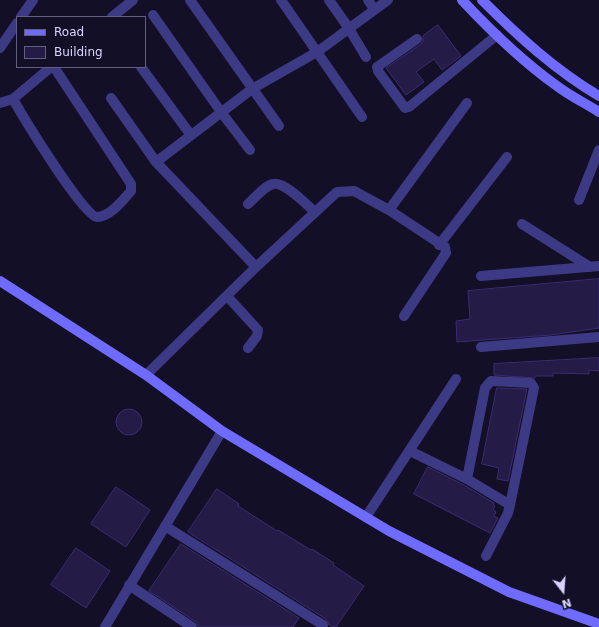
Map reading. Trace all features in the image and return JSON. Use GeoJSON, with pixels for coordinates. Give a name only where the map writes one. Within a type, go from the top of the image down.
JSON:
{"type":"FeatureCollection","features":[{"type":"Feature","properties":{"kind":"street"},"geometry":{"type":"LineString","coordinates":[[22,16],[33,0]]}},
{"type":"Feature","properties":{"kind":"street"},"geometry":{"type":"LineString","coordinates":[[113,16],[133,0]]}},
{"type":"Feature","properties":{"kind":"street"},"geometry":{"type":"LineString","coordinates":[[190,0],[279,126]]}},
{"type":"Feature","properties":{"kind":"street"},"geometry":{"type":"LineString","coordinates":[[281,0],[362,117]]}},
{"type":"Feature","properties":{"kind":"street"},"geometry":{"type":"LineString","coordinates":[[329,0],[348,27],[366,57]]}},
{"type":"Feature","properties":{"kind":"street"},"geometry":{"type":"LineString","coordinates":[[368,0],[374,9]]}},
{"type":"Feature","properties":{"kind":"street"},"geometry":{"type":"LineString","coordinates":[[156,162],[190,134],[252,89],[317,52],[348,27],[388,0]]}},
{"type":"Feature","properties":{"kind":"street"},"geometry":{"type":"LineString","coordinates":[[462,0],[497,36],[528,63],[559,88],[599,112]]}},
{"type":"Feature","properties":{"kind":"street"},"geometry":{"type":"LineString","coordinates":[[482,0],[537,53],[564,74],[599,96]]}},
{"type":"Feature","properties":{"kind":"street"},"geometry":{"type":"LineString","coordinates":[[153,15],[221,112],[250,150]]}},
{"type":"Feature","properties":{"kind":"street"},"geometry":{"type":"LineString","coordinates":[[0,48],[16,24]]}},
{"type":"Feature","properties":{"kind":"street"},"geometry":{"type":"LineString","coordinates":[[417,39],[377,67],[378,71],[405,108],[410,108],[497,36]]}},
{"type":"Feature","properties":{"kind":"street"},"geometry":{"type":"LineString","coordinates":[[528,63],[537,53]]}},
{"type":"Feature","properties":{"kind":"street"},"geometry":{"type":"LineString","coordinates":[[0,103],[13,99],[51,68]]}},
{"type":"Feature","properties":{"kind":"street"},"geometry":{"type":"LineString","coordinates":[[13,99],[34,135],[79,200],[92,215],[97,217],[108,213],[131,191],[131,184],[53,68]]}},
{"type":"Feature","properties":{"kind":"street"},"geometry":{"type":"LineString","coordinates":[[142,68],[190,134]]}},
{"type":"Feature","properties":{"kind":"street"},"geometry":{"type":"LineString","coordinates":[[111,98],[156,162],[256,267]]}},
{"type":"Feature","properties":{"kind":"street"},"geometry":{"type":"LineString","coordinates":[[388,210],[467,103]]}},
{"type":"Feature","properties":{"kind":"street"},"geometry":{"type":"LineString","coordinates":[[579,200],[599,150]]}},
{"type":"Feature","properties":{"kind":"street"},"geometry":{"type":"LineString","coordinates":[[439,245],[506,157]]}},
{"type":"Feature","properties":{"kind":"street"},"geometry":{"type":"LineString","coordinates":[[248,204],[269,186],[278,184],[286,188],[315,212]]}},
{"type":"Feature","properties":{"kind":"street"},"geometry":{"type":"LineString","coordinates":[[146,375],[256,267],[337,192],[346,190],[354,191],[388,210],[445,248],[445,257],[404,316]]}},
{"type":"Feature","properties":{"kind":"street"},"geometry":{"type":"LineString","coordinates":[[522,224],[595,267]]}},
{"type":"Feature","properties":{"kind":"street"},"geometry":{"type":"LineString","coordinates":[[481,276],[595,267]]}},
{"type":"Feature","properties":{"kind":"street"},"geometry":{"type":"LineString","coordinates":[[0,281],[146,375],[222,431],[366,518],[509,592],[599,624]]}},
{"type":"Feature","properties":{"kind":"street"},"geometry":{"type":"LineString","coordinates":[[227,296],[258,330],[257,336],[248,348]]}},
{"type":"Feature","properties":{"kind":"street"},"geometry":{"type":"LineString","coordinates":[[481,346],[599,337]]}},
{"type":"Feature","properties":{"kind":"street"},"geometry":{"type":"LineString","coordinates":[[366,518],[456,379]]}},
{"type":"Feature","properties":{"kind":"street"},"geometry":{"type":"LineString","coordinates":[[468,479],[485,388],[490,381],[531,383],[534,388],[508,513],[486,556]]}},
{"type":"Feature","properties":{"kind":"street"},"geometry":{"type":"LineString","coordinates":[[105,627],[222,431]]}},
{"type":"Feature","properties":{"kind":"street"},"geometry":{"type":"LineString","coordinates":[[410,451],[468,479],[510,505]]}},
{"type":"Feature","properties":{"kind":"street"},"geometry":{"type":"LineString","coordinates":[[165,526],[323,625]]}},
{"type":"Feature","properties":{"kind":"street"},"geometry":{"type":"LineString","coordinates":[[129,585],[192,627]]}},
{"type":"Feature","properties":{"kind":"building"},"geometry":{"type":"Polygon","coordinates":[[[438,25],[461,56],[442,70],[434,59],[416,72],[424,82],[406,95],[386,68],[421,44],[423,41],[423,36],[438,25]]]}},
{"type":"Feature","properties":{"kind":"building"},"geometry":{"type":"Polygon","coordinates":[[[599,279],[599,328],[551,335],[457,342],[456,321],[470,319],[468,291],[599,279]]]}},
{"type":"Feature","properties":{"kind":"building"},"geometry":{"type":"Polygon","coordinates":[[[599,358],[599,371],[589,370],[589,374],[553,373],[553,376],[535,376],[535,378],[494,375],[494,364],[599,358]]]}},
{"type":"Feature","properties":{"kind":"building"},"geometry":{"type":"Polygon","coordinates":[[[497,388],[527,389],[508,481],[497,479],[499,468],[482,464],[497,388]]]}},
{"type":"Feature","properties":{"kind":"building"},"geometry":{"type":"Polygon","coordinates":[[[129,409],[138,413],[142,422],[138,431],[129,435],[120,431],[116,422],[120,413],[129,409]]]}},
{"type":"Feature","properties":{"kind":"building"},"geometry":{"type":"Polygon","coordinates":[[[428,467],[464,485],[494,503],[493,504],[495,506],[493,510],[496,512],[494,516],[498,518],[490,533],[414,494],[428,467]]]}},
{"type":"Feature","properties":{"kind":"building"},"geometry":{"type":"Polygon","coordinates":[[[116,487],[150,510],[126,547],[91,524],[116,487]]]}},
{"type":"Feature","properties":{"kind":"building"},"geometry":{"type":"Polygon","coordinates":[[[217,489],[239,504],[238,506],[277,531],[278,530],[311,550],[312,549],[334,563],[333,565],[364,586],[336,627],[329,625],[326,619],[188,532],[217,489]]]}},
{"type":"Feature","properties":{"kind":"building"},"geometry":{"type":"Polygon","coordinates":[[[181,544],[299,618],[293,627],[199,627],[196,622],[149,591],[181,544]]]}},
{"type":"Feature","properties":{"kind":"building"},"geometry":{"type":"Polygon","coordinates":[[[76,548],[110,571],[86,608],[51,585],[76,548]]]}}]}
